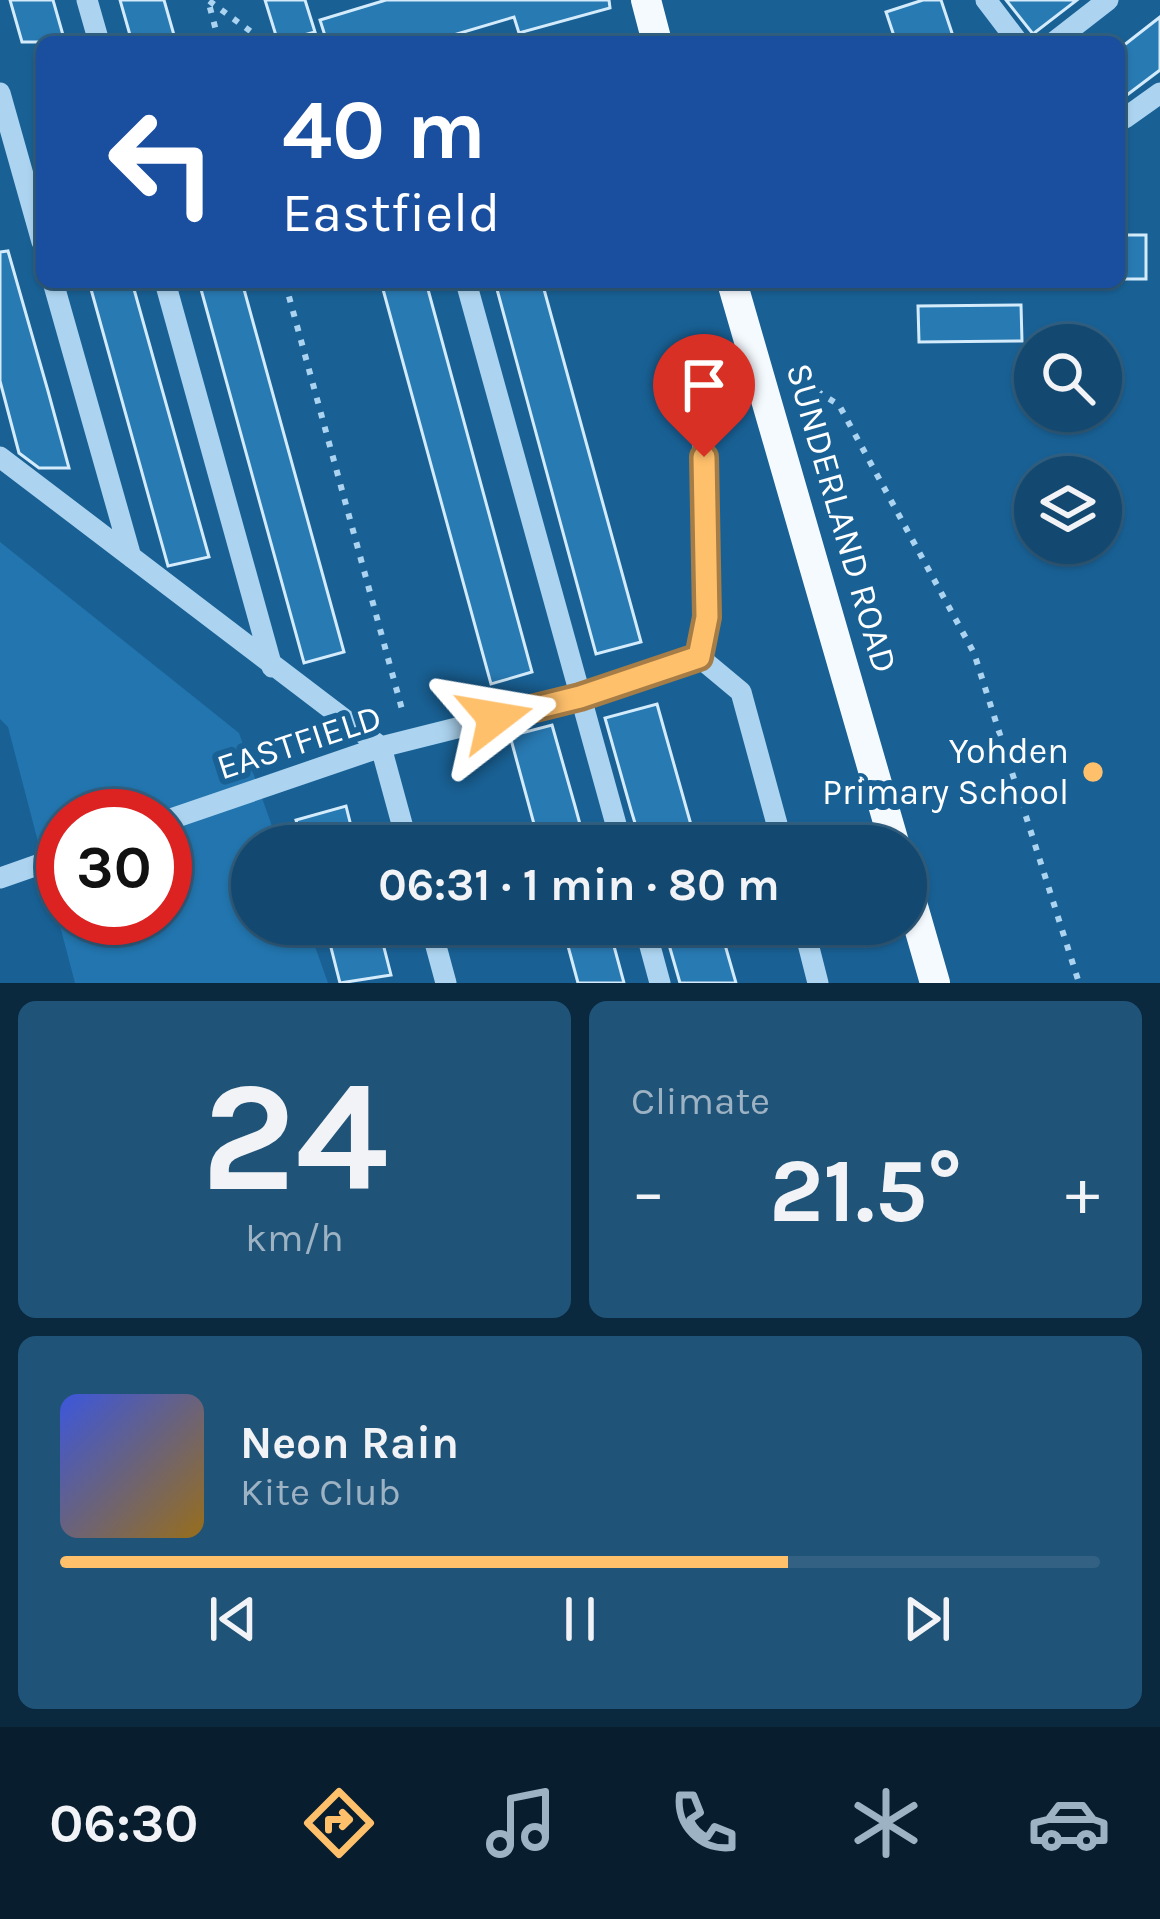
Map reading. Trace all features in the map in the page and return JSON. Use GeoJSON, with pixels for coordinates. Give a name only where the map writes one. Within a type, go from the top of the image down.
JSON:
{"type":"FeatureCollection","features":[{"type":"Feature","properties":{"kind":"main road"},"geometry":{"type":"LineString","coordinates":[[646,0],[655,36]]}},
{"type":"Feature","properties":{"kind":"main road","name":"SUNDERLAND ROAD"},"geometry":{"type":"LineString","coordinates":[[734,288],[890,825]]}},
{"type":"Feature","properties":{"kind":"main road"},"geometry":{"type":"LineString","coordinates":[[924,945],[935,983]]}},
{"type":"Feature","properties":{"kind":"street"},"geometry":{"type":"LineString","coordinates":[[87,0],[97,36]]}},
{"type":"Feature","properties":{"kind":"street"},"geometry":{"type":"LineString","coordinates":[[986,0],[1013,36]]}},
{"type":"Feature","properties":{"kind":"street"},"geometry":{"type":"LineString","coordinates":[[1062,36],[1108,0]]}},
{"type":"Feature","properties":{"kind":"street"},"geometry":{"type":"LineString","coordinates":[[0,93],[36,221]]}},
{"type":"Feature","properties":{"kind":"street"},"geometry":{"type":"LineString","coordinates":[[1125,118],[1160,93]]}},
{"type":"Feature","properties":{"kind":"street"},"geometry":{"type":"LineString","coordinates":[[55,288],[131,558]]}},
{"type":"Feature","properties":{"kind":"street"},"geometry":{"type":"LineString","coordinates":[[167,288],[272,667]]}},
{"type":"Feature","properties":{"kind":"street"},"geometry":{"type":"LineString","coordinates":[[468,288],[616,825]]}},
{"type":"Feature","properties":{"kind":"street"},"geometry":{"type":"LineString","coordinates":[[755,358],[716,388],[703,416],[707,617],[699,657],[742,692],[777,825]]}},
{"type":"Feature","properties":{"kind":"street"},"geometry":{"type":"LineString","coordinates":[[0,457],[381,748],[402,825]]}},
{"type":"Feature","properties":{"kind":"street","name":"EASTFIELD"},"geometry":{"type":"LineString","coordinates":[[192,812],[381,748],[580,697],[699,657]]}},
{"type":"Feature","properties":{"kind":"street"},"geometry":{"type":"LineString","coordinates":[[0,878],[36,865]]}},
{"type":"Feature","properties":{"kind":"street"},"geometry":{"type":"LineString","coordinates":[[436,945],[446,983]]}},
{"type":"Feature","properties":{"kind":"street"},"geometry":{"type":"LineString","coordinates":[[650,945],[661,983]]}},
{"type":"Feature","properties":{"kind":"street"},"geometry":{"type":"LineString","coordinates":[[808,945],[818,983]]}},
{"type":"Feature","properties":{"kind":"path"},"geometry":{"type":"LineString","coordinates":[[208,0],[217,36]]}},
{"type":"Feature","properties":{"kind":"path"},"geometry":{"type":"LineString","coordinates":[[208,0],[257,36]]}},
{"type":"Feature","properties":{"kind":"path"},"geometry":{"type":"LineString","coordinates":[[287,288],[410,740]]}},
{"type":"Feature","properties":{"kind":"path"},"geometry":{"type":"LineString","coordinates":[[755,358],[838,404],[974,653],[1079,983]]}},
{"type":"Feature","properties":{"kind":"shaded area"},"geometry":{"type":"Polygon","coordinates":[[[0,542],[239,733],[272,825],[231,825],[231,945],[314,945],[328,983],[75,983],[65,945],[192,945],[192,789],[36,789],[36,834],[8,727],[0,719],[0,542]]]}},
{"type":"Feature","properties":{"kind":"building"},"geometry":{"type":"Polygon","coordinates":[[[10,0],[53,0],[63,36],[36,36],[36,42],[22,42],[10,0]]]}},
{"type":"Feature","properties":{"kind":"building"},"geometry":{"type":"Polygon","coordinates":[[[120,0],[164,0],[174,36],[130,36],[120,0]]]}},
{"type":"Feature","properties":{"kind":"building"},"geometry":{"type":"Polygon","coordinates":[[[265,0],[305,0],[315,32],[276,36],[265,0]]]}},
{"type":"Feature","properties":{"kind":"building"},"geometry":{"type":"Polygon","coordinates":[[[386,0],[609,0],[610,8],[519,33],[514,17],[450,36],[325,36],[320,20],[386,0]]]}},
{"type":"Feature","properties":{"kind":"building"},"geometry":{"type":"Polygon","coordinates":[[[923,0],[941,0],[953,36],[894,36],[886,12],[923,0]]]}},
{"type":"Feature","properties":{"kind":"building"},"geometry":{"type":"Polygon","coordinates":[[[1006,0],[1077,0],[1033,34],[1006,0]]]}},
{"type":"Feature","properties":{"kind":"building"},"geometry":{"type":"Polygon","coordinates":[[[1160,17],[1160,70],[1125,96],[1125,44],[1160,17]]]}},
{"type":"Feature","properties":{"kind":"building"},"geometry":{"type":"Polygon","coordinates":[[[1125,235],[1146,235],[1146,279],[1125,279],[1125,235]]]}},
{"type":"Feature","properties":{"kind":"building"},"geometry":{"type":"Polygon","coordinates":[[[8,251],[69,468],[39,468],[19,453],[0,381],[0,252],[8,251]]]}},
{"type":"Feature","properties":{"kind":"building"},"geometry":{"type":"Polygon","coordinates":[[[91,288],[134,288],[209,557],[168,566],[91,288]]]}},
{"type":"Feature","properties":{"kind":"building"},"geometry":{"type":"Polygon","coordinates":[[[201,288],[244,288],[344,652],[304,663],[201,288]]]}},
{"type":"Feature","properties":{"kind":"building"},"geometry":{"type":"Polygon","coordinates":[[[383,288],[428,288],[532,672],[491,684],[383,288]]]}},
{"type":"Feature","properties":{"kind":"building"},"geometry":{"type":"Polygon","coordinates":[[[497,288],[544,288],[641,642],[596,654],[497,288]]]}},
{"type":"Feature","properties":{"kind":"building"},"geometry":{"type":"Polygon","coordinates":[[[1021,305],[1022,324],[1014,324],[1014,341],[919,342],[918,306],[1021,305]]]}},
{"type":"Feature","properties":{"kind":"building"},"geometry":{"type":"Polygon","coordinates":[[[657,704],[691,825],[636,825],[605,718],[657,704]]]}},
{"type":"Feature","properties":{"kind":"building"},"geometry":{"type":"Polygon","coordinates":[[[552,725],[580,825],[534,825],[510,736],[552,725]]]}},
{"type":"Feature","properties":{"kind":"building"},"geometry":{"type":"Polygon","coordinates":[[[346,806],[351,825],[297,825],[296,820],[346,806]]]}},
{"type":"Feature","properties":{"kind":"building"},"geometry":{"type":"Polygon","coordinates":[[[330,945],[383,945],[391,975],[340,983],[330,945]]]}},
{"type":"Feature","properties":{"kind":"building"},"geometry":{"type":"Polygon","coordinates":[[[568,945],[614,945],[624,983],[578,983],[568,945]]]}},
{"type":"Feature","properties":{"kind":"building"},"geometry":{"type":"Polygon","coordinates":[[[669,945],[725,945],[736,983],[680,983],[669,945]]]}},
{"type":"Feature","properties":{"kind":"place","name":"Yohden Primary School"},"geometry":{"type":"Point","coordinates":[1093,772]}},
{"type":"Feature","properties":{"kind":"route"},"geometry":{"type":"LineString","coordinates":[[495,718],[580,697],[699,657],[707,617],[704,457]]}}]}
